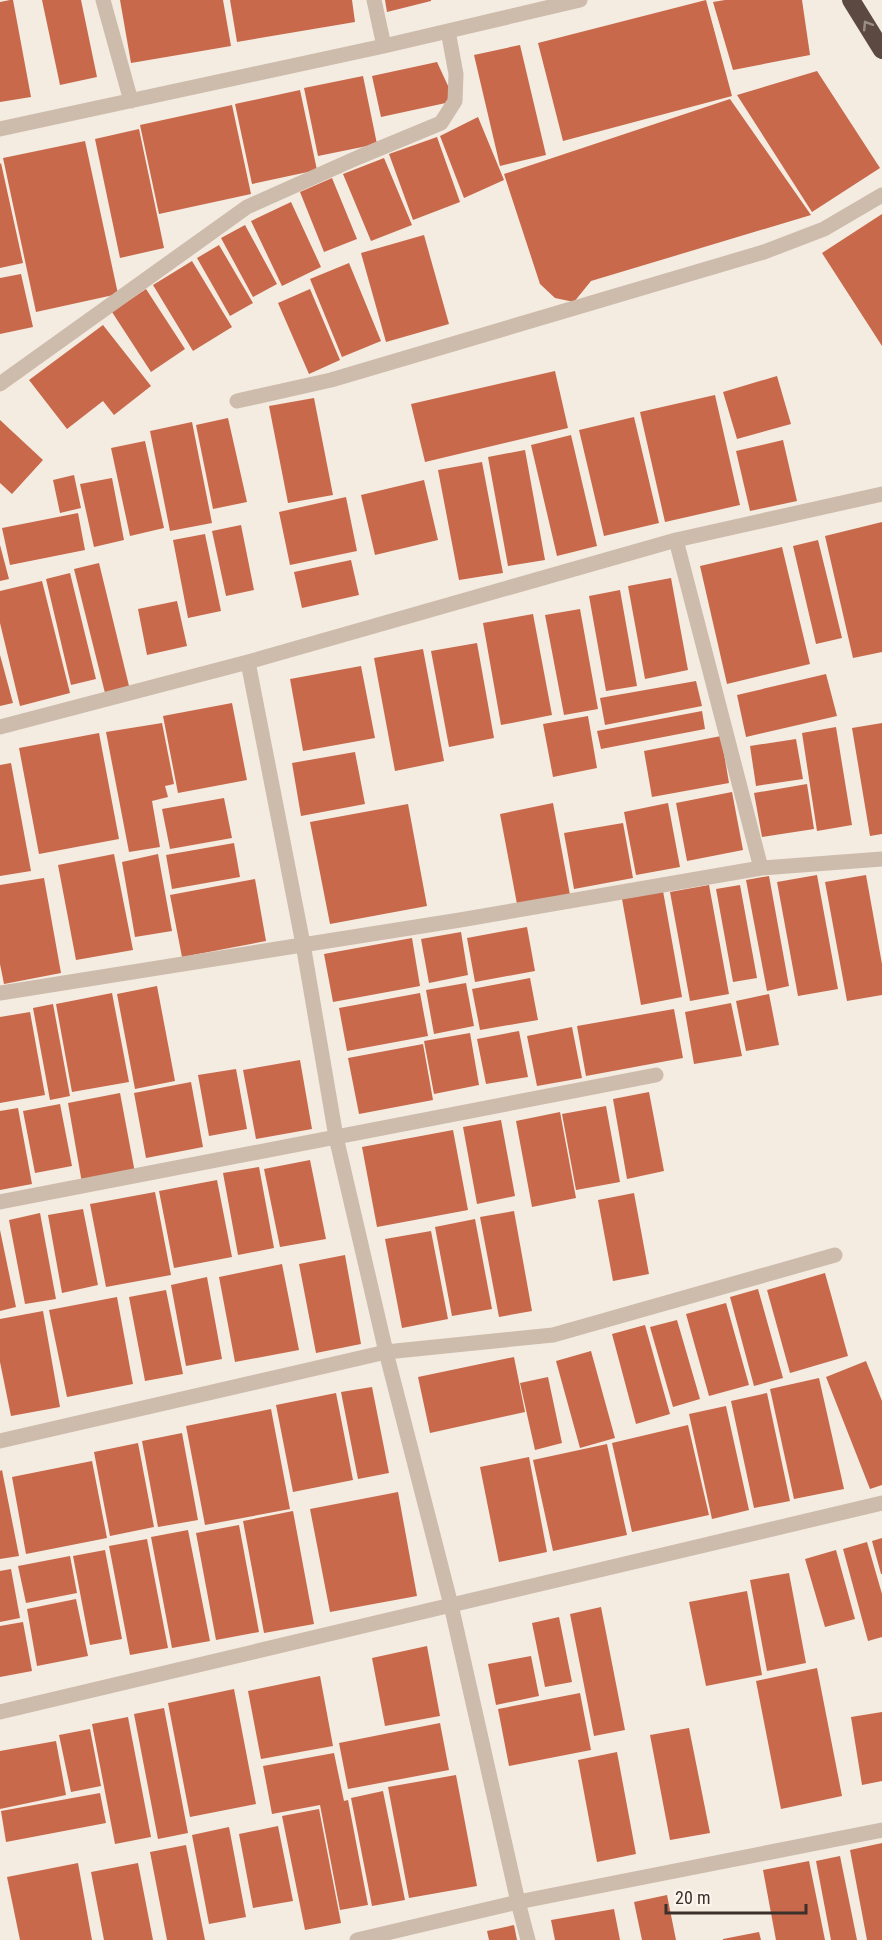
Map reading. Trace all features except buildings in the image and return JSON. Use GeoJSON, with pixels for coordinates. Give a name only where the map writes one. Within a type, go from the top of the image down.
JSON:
{"type":"FeatureCollection","features":[{"type":"Feature","properties":{"kind":"highway"},"geometry":{"type":"LineString","coordinates":[[851,0],[882,50]]}},
{"type":"Feature","properties":{"kind":"street"},"geometry":{"type":"LineString","coordinates":[[103,0],[131,101]]}},
{"type":"Feature","properties":{"kind":"street"},"geometry":{"type":"LineString","coordinates":[[374,0],[384,46]]}},
{"type":"Feature","properties":{"kind":"street"},"geometry":{"type":"LineString","coordinates":[[0,129],[384,46],[580,0]]}},
{"type":"Feature","properties":{"kind":"street"},"geometry":{"type":"LineString","coordinates":[[0,384],[247,207],[441,123],[455,101],[456,74],[448,31]]}},
{"type":"Feature","properties":{"kind":"street"},"geometry":{"type":"LineString","coordinates":[[237,401],[330,380],[764,252],[824,229],[882,195]]}},
{"type":"Feature","properties":{"kind":"street"},"geometry":{"type":"LineString","coordinates":[[0,728],[248,662],[675,540],[882,494]]}},
{"type":"Feature","properties":{"kind":"street"},"geometry":{"type":"LineString","coordinates":[[675,540],[761,868]]}},
{"type":"Feature","properties":{"kind":"street"},"geometry":{"type":"LineString","coordinates":[[248,662],[303,944],[336,1137],[386,1352],[451,1605],[528,1940]]}},
{"type":"Feature","properties":{"kind":"street"},"geometry":{"type":"LineString","coordinates":[[0,993],[460,920],[761,868],[882,859]]}},
{"type":"Feature","properties":{"kind":"street"},"geometry":{"type":"LineString","coordinates":[[0,1202],[656,1075]]}},
{"type":"Feature","properties":{"kind":"street"},"geometry":{"type":"LineString","coordinates":[[0,1441],[386,1352],[554,1335],[835,1255]]}},
{"type":"Feature","properties":{"kind":"street"},"geometry":{"type":"LineString","coordinates":[[0,1712],[882,1503]]}},
{"type":"Feature","properties":{"kind":"street"},"geometry":{"type":"LineString","coordinates":[[357,1940],[518,1902],[882,1830]]}}]}
